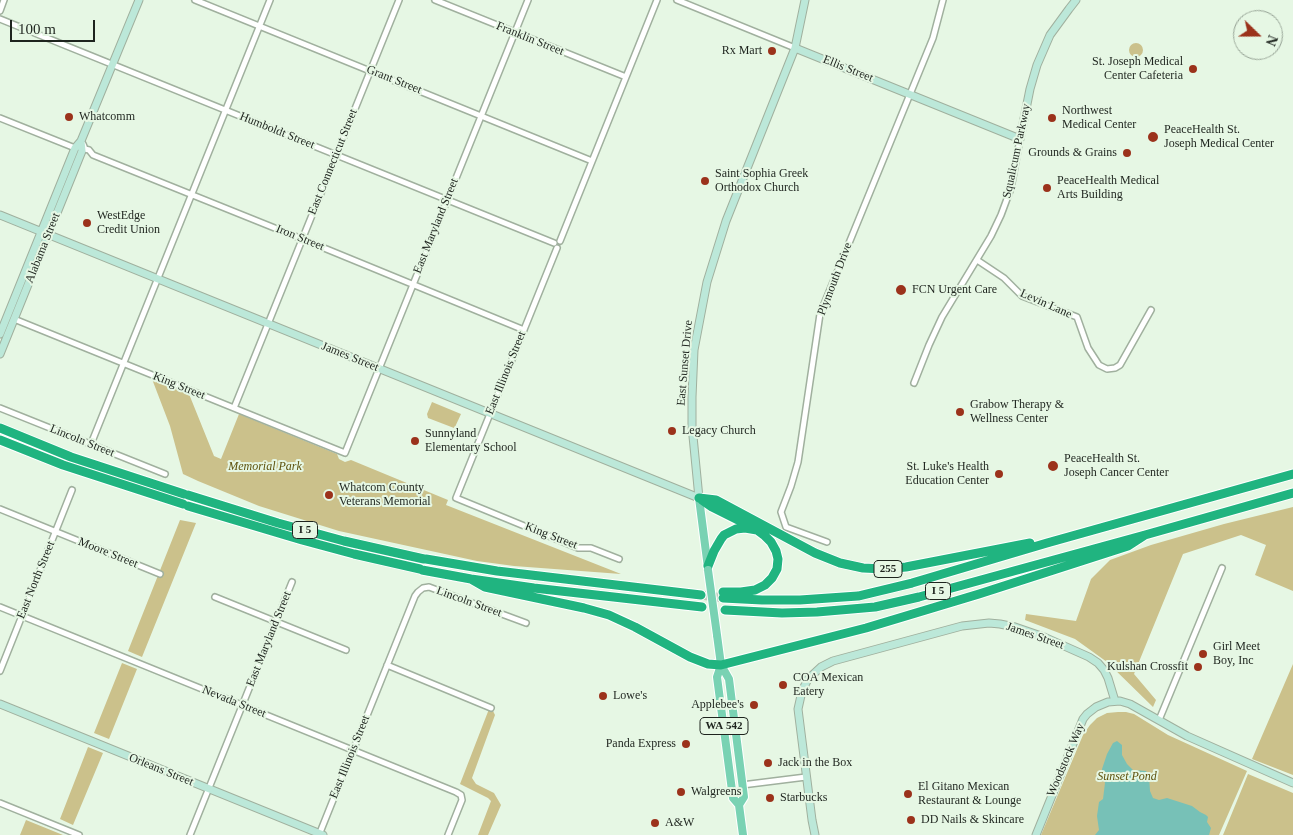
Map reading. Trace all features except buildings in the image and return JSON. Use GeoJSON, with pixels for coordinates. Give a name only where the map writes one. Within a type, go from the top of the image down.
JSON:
{"type":"FeatureCollection","features":[{"type":"Feature","properties":{"kind":"highway","name":"I 5"},"geometry":{"type":"LineString","coordinates":[[0,428],[71,456],[186,494],[344,541],[425,559],[497,571],[701,595]]}},
{"type":"Feature","properties":{"kind":"highway","name":"I 5"},"geometry":{"type":"LineString","coordinates":[[0,440],[63,465],[128,487],[354,554],[471,579],[702,607]]}},
{"type":"Feature","properties":{"kind":"highway","name":"I 5"},"geometry":{"type":"LineString","coordinates":[[757,530],[772,542],[778,559],[777,569],[765,585],[755,590],[723,595],[762,600],[800,600],[858,596],[912,583],[1293,474]]}},
{"type":"Feature","properties":{"kind":"highway","name":"I 5"},"geometry":{"type":"LineString","coordinates":[[725,610],[782,613],[875,607],[1145,535],[1293,493]]}},
{"type":"Feature","properties":{"kind":"highway"},"geometry":{"type":"LineString","coordinates":[[699,498],[712,507],[757,530]]}},
{"type":"Feature","properties":{"kind":"highway","name":"255"},"geometry":{"type":"LineString","coordinates":[[699,498],[716,500],[815,553],[840,563],[863,568],[906,567],[1034,542],[1047,543]]}},
{"type":"Feature","properties":{"kind":"highway"},"geometry":{"type":"LineString","coordinates":[[708,568],[714,551],[724,535],[740,528],[757,530]]}},
{"type":"Feature","properties":{"kind":"highway"},"geometry":{"type":"LineString","coordinates":[[471,579],[484,587],[609,615],[690,657],[708,664],[721,665],[866,628],[979,594],[1128,546],[1145,535]]}},
{"type":"Feature","properties":{"kind":"main road","name":"Alabama Street"},"geometry":{"type":"LineString","coordinates":[[0,334],[82,151],[82,141],[139,0]]}},
{"type":"Feature","properties":{"kind":"main road","name":"East Sunset Drive"},"geometry":{"type":"LineString","coordinates":[[739,805],[744,797],[728,676],[721,665],[699,498],[692,426],[694,350],[705,290],[714,257],[726,221],[795,48],[806,0]]}},
{"type":"Feature","properties":{"kind":"main road","name":"Squalicum Parkway"},"geometry":{"type":"LineString","coordinates":[[1020,139],[1037,65],[1050,35],[1068,8],[1076,0]]}},
{"type":"Feature","properties":{"kind":"main road","name":"Ellis Street"},"geometry":{"type":"LineString","coordinates":[[795,48],[1020,139]]}},
{"type":"Feature","properties":{"kind":"main road","name":"Alabama Street"},"geometry":{"type":"LineString","coordinates":[[45,233],[75,148],[82,141]]}},
{"type":"Feature","properties":{"kind":"main road","name":"James Street"},"geometry":{"type":"LineString","coordinates":[[0,215],[699,498]]}},
{"type":"Feature","properties":{"kind":"main road"},"geometry":{"type":"LineString","coordinates":[[0,354],[5,341],[4,334],[8,322],[7,317]]}},
{"type":"Feature","properties":{"kind":"main road","name":"James Street"},"geometry":{"type":"LineString","coordinates":[[814,833],[798,709],[802,691],[808,679],[827,663],[948,629],[976,624],[1000,624],[1015,627],[1059,644],[1098,663],[1108,678],[1115,701]]}},
{"type":"Feature","properties":{"kind":"main road","name":"East Sunset Drive"},"geometry":{"type":"LineString","coordinates":[[721,665],[717,677],[718,687],[733,798],[739,805],[742,831]]}},
{"type":"Feature","properties":{"kind":"main road"},"geometry":{"type":"LineString","coordinates":[[1115,701],[1130,704],[1187,736],[1293,783]]}},
{"type":"Feature","properties":{"kind":"main road","name":"Woodstock Way"},"geometry":{"type":"LineString","coordinates":[[1036,835],[1083,719],[1101,704],[1115,701]]}},
{"type":"Feature","properties":{"kind":"main road","name":"Orleans Street"},"geometry":{"type":"LineString","coordinates":[[0,704],[320,835]]}},
{"type":"Feature","properties":{"kind":"main road"},"geometry":{"type":"LineString","coordinates":[[738,835],[742,831]]}},
{"type":"Feature","properties":{"kind":"street"},"geometry":{"type":"LineString","coordinates":[[0,11],[4,0]]}},
{"type":"Feature","properties":{"kind":"street","name":"Grant Street"},"geometry":{"type":"LineString","coordinates":[[195,0],[592,161]]}},
{"type":"Feature","properties":{"kind":"street"},"geometry":{"type":"LineString","coordinates":[[91,444],[270,0]]}},
{"type":"Feature","properties":{"kind":"street","name":"East Connecticut Street"},"geometry":{"type":"LineString","coordinates":[[234,408],[399,0]]}},
{"type":"Feature","properties":{"kind":"street","name":"Franklin Street"},"geometry":{"type":"LineString","coordinates":[[435,0],[626,77]]}},
{"type":"Feature","properties":{"kind":"street","name":"East Maryland Street"},"geometry":{"type":"LineString","coordinates":[[345,453],[528,0]]}},
{"type":"Feature","properties":{"kind":"street","name":"East Illinois Street"},"geometry":{"type":"LineString","coordinates":[[456,498],[657,0]]}},
{"type":"Feature","properties":{"kind":"street","name":"Ellis Street"},"geometry":{"type":"LineString","coordinates":[[676,0],[795,48]]}},
{"type":"Feature","properties":{"kind":"street","name":"Plymouth Drive"},"geometry":{"type":"LineString","coordinates":[[827,542],[786,527],[781,512],[798,462],[820,314],[933,38],[943,0]]}},
{"type":"Feature","properties":{"kind":"street","name":"Humboldt Street"},"geometry":{"type":"LineString","coordinates":[[0,19],[557,244]]}},
{"type":"Feature","properties":{"kind":"street"},"geometry":{"type":"LineString","coordinates":[[0,118],[75,148]]}},
{"type":"Feature","properties":{"kind":"street","name":"Squalicum Parkway"},"geometry":{"type":"LineString","coordinates":[[914,383],[942,317],[997,225],[1013,178],[1020,139]]}},
{"type":"Feature","properties":{"kind":"street","name":"Iron Street"},"geometry":{"type":"LineString","coordinates":[[82,141],[85,149],[89,150],[93,155],[524,330]]}},
{"type":"Feature","properties":{"kind":"street","name":"Levin Lane"},"geometry":{"type":"LineString","coordinates":[[977,260],[1004,278],[1022,296],[1077,317],[1088,348],[1099,365],[1107,369],[1120,365],[1151,310]]}},
{"type":"Feature","properties":{"kind":"street","name":"King Street"},"geometry":{"type":"LineString","coordinates":[[7,317],[345,453]]}},
{"type":"Feature","properties":{"kind":"street","name":"Lincoln Street"},"geometry":{"type":"LineString","coordinates":[[0,408],[165,474]]}},
{"type":"Feature","properties":{"kind":"street","name":"East North Street"},"geometry":{"type":"LineString","coordinates":[[0,671],[72,490]]}},
{"type":"Feature","properties":{"kind":"street","name":"King Street"},"geometry":{"type":"LineString","coordinates":[[456,498],[578,548],[591,548],[619,559]]}},
{"type":"Feature","properties":{"kind":"street","name":"Moore Street"},"geometry":{"type":"LineString","coordinates":[[0,509],[160,574]]}},
{"type":"Feature","properties":{"kind":"street"},"geometry":{"type":"LineString","coordinates":[[1159,720],[1222,568]]}},
{"type":"Feature","properties":{"kind":"street","name":"East Maryland Street"},"geometry":{"type":"LineString","coordinates":[[190,835],[292,582]]}},
{"type":"Feature","properties":{"kind":"street","name":"Lincoln Street"},"geometry":{"type":"LineString","coordinates":[[415,596],[423,588],[429,587],[526,623]]}},
{"type":"Feature","properties":{"kind":"street","name":"East Illinois Street"},"geometry":{"type":"LineString","coordinates":[[320,835],[415,596]]}},
{"type":"Feature","properties":{"kind":"street"},"geometry":{"type":"LineString","coordinates":[[215,597],[346,650]]}},
{"type":"Feature","properties":{"kind":"street","name":"Nevada Street"},"geometry":{"type":"LineString","coordinates":[[0,607],[456,792],[462,798],[448,835]]}},
{"type":"Feature","properties":{"kind":"street"},"geometry":{"type":"LineString","coordinates":[[387,666],[491,708]]}},
{"type":"Feature","properties":{"kind":"street"},"geometry":{"type":"LineString","coordinates":[[742,785],[806,777]]}},
{"type":"Feature","properties":{"kind":"street"},"geometry":{"type":"LineString","coordinates":[[0,803],[79,835]]}},
{"type":"Feature","properties":{"kind":"green space"},"geometry":{"type":"Polygon","coordinates":[[[1133,43],[1139,43],[1143,50],[1139,57],[1133,57],[1129,53],[1129,47],[1133,43]]]}},
{"type":"Feature","properties":{"kind":"green space","name":"Memorial Park"},"geometry":{"type":"Polygon","coordinates":[[[152,379],[189,394],[214,456],[221,459],[239,414],[337,454],[339,459],[345,462],[351,460],[448,500],[446,505],[621,574],[514,566],[477,561],[339,531],[259,506],[198,481],[183,474],[170,426],[152,379]]]}},
{"type":"Feature","properties":{"kind":"green space"},"geometry":{"type":"Polygon","coordinates":[[[432,402],[461,414],[454,428],[428,418],[427,414],[432,402]]]}},
{"type":"Feature","properties":{"kind":"green space"},"geometry":{"type":"Polygon","coordinates":[[[1293,507],[1293,591],[1255,575],[1266,545],[1241,535],[1183,554],[1134,674],[1156,700],[1153,707],[1107,662],[1075,639],[1025,620],[1026,614],[1076,621],[1091,579],[1110,560],[1151,545],[1293,507]]]}},
{"type":"Feature","properties":{"kind":"green space"},"geometry":{"type":"Polygon","coordinates":[[[180,520],[196,523],[142,657],[128,651],[180,520]]]}},
{"type":"Feature","properties":{"kind":"green space"},"geometry":{"type":"Polygon","coordinates":[[[122,663],[137,669],[109,739],[94,733],[122,663]]]}},
{"type":"Feature","properties":{"kind":"green space"},"geometry":{"type":"Polygon","coordinates":[[[1293,664],[1293,775],[1252,759],[1293,664]]]}},
{"type":"Feature","properties":{"kind":"green space"},"geometry":{"type":"Polygon","coordinates":[[[489,709],[495,715],[472,778],[476,784],[494,793],[501,805],[488,835],[478,835],[491,801],[460,784],[489,709]]]}},
{"type":"Feature","properties":{"kind":"green space","name":"Sunset Pond"},"geometry":{"type":"Polygon","coordinates":[[[1107,713],[1134,714],[1168,735],[1247,771],[1219,835],[1041,835],[1083,735],[1097,718],[1107,713]]]}},
{"type":"Feature","properties":{"kind":"green space"},"geometry":{"type":"Polygon","coordinates":[[[88,747],[103,753],[73,825],[60,819],[88,747]]]}},
{"type":"Feature","properties":{"kind":"green space"},"geometry":{"type":"Polygon","coordinates":[[[1248,774],[1293,793],[1293,835],[1223,835],[1248,774]]]}},
{"type":"Feature","properties":{"kind":"green space"},"geometry":{"type":"Polygon","coordinates":[[[26,820],[63,835],[20,835],[26,820]]]}},
{"type":"Feature","properties":{"kind":"water","name":"Sunset Pond"},"geometry":{"type":"Polygon","coordinates":[[[1117,741],[1122,745],[1122,755],[1127,764],[1133,770],[1146,771],[1149,776],[1150,791],[1153,798],[1159,800],[1167,798],[1192,806],[1206,815],[1208,817],[1207,822],[1211,828],[1209,835],[1095,835],[1099,830],[1097,816],[1099,802],[1103,799],[1105,783],[1102,769],[1107,754],[1113,743],[1117,741]]]}},
{"type":"Feature","properties":{"kind":"tunnel"},"geometry":{"type":"LineString","coordinates":[[701,595],[723,598]]}},
{"type":"Feature","properties":{"kind":"place","name":"Rx Mart"},"geometry":{"type":"Point","coordinates":[772,51]}},
{"type":"Feature","properties":{"kind":"place","name":"St. Joseph Medical Center Cafeteria"},"geometry":{"type":"Point","coordinates":[1193,69]}},
{"type":"Feature","properties":{"kind":"place","name":"Whatcomm"},"geometry":{"type":"Point","coordinates":[69,117]}},
{"type":"Feature","properties":{"kind":"place","name":"Northwest Medical Center"},"geometry":{"type":"Point","coordinates":[1052,118]}},
{"type":"Feature","properties":{"kind":"place","name":"PeaceHealth St. Joseph Medical Center"},"geometry":{"type":"Point","coordinates":[1153,137]}},
{"type":"Feature","properties":{"kind":"place","name":"Grounds & Grains"},"geometry":{"type":"Point","coordinates":[1127,153]}},
{"type":"Feature","properties":{"kind":"place","name":"Saint Sophia Greek Orthodox Church"},"geometry":{"type":"Point","coordinates":[705,181]}},
{"type":"Feature","properties":{"kind":"place","name":"PeaceHealth Medical Arts Building"},"geometry":{"type":"Point","coordinates":[1047,188]}},
{"type":"Feature","properties":{"kind":"place","name":"WestEdge Credit Union"},"geometry":{"type":"Point","coordinates":[87,223]}},
{"type":"Feature","properties":{"kind":"place","name":"FCN Urgent Care"},"geometry":{"type":"Point","coordinates":[901,290]}},
{"type":"Feature","properties":{"kind":"place","name":"Grabow Therapy & Wellness Center"},"geometry":{"type":"Point","coordinates":[960,412]}},
{"type":"Feature","properties":{"kind":"place","name":"Legacy Church"},"geometry":{"type":"Point","coordinates":[672,431]}},
{"type":"Feature","properties":{"kind":"place","name":"Sunnyland Elementary School"},"geometry":{"type":"Point","coordinates":[415,441]}},
{"type":"Feature","properties":{"kind":"place","name":"PeaceHealth St. Joseph Cancer Center"},"geometry":{"type":"Point","coordinates":[1053,466]}},
{"type":"Feature","properties":{"kind":"place","name":"St. Luke's Health Education Center"},"geometry":{"type":"Point","coordinates":[999,474]}},
{"type":"Feature","properties":{"kind":"place","name":"Whatcom County Veterans Memorial"},"geometry":{"type":"Point","coordinates":[329,495]}},
{"type":"Feature","properties":{"kind":"place","name":"Girl Meet Boy, Inc"},"geometry":{"type":"Point","coordinates":[1203,654]}},
{"type":"Feature","properties":{"kind":"place","name":"Kulshan Crossfit"},"geometry":{"type":"Point","coordinates":[1198,667]}},
{"type":"Feature","properties":{"kind":"place","name":"COA Mexican Eatery"},"geometry":{"type":"Point","coordinates":[783,685]}},
{"type":"Feature","properties":{"kind":"place","name":"Lowe's"},"geometry":{"type":"Point","coordinates":[603,696]}},
{"type":"Feature","properties":{"kind":"place","name":"Applebee's"},"geometry":{"type":"Point","coordinates":[754,705]}},
{"type":"Feature","properties":{"kind":"place","name":"Panda Express"},"geometry":{"type":"Point","coordinates":[686,744]}},
{"type":"Feature","properties":{"kind":"place","name":"Jack in the Box"},"geometry":{"type":"Point","coordinates":[768,763]}},
{"type":"Feature","properties":{"kind":"place","name":"Walgreens"},"geometry":{"type":"Point","coordinates":[681,792]}},
{"type":"Feature","properties":{"kind":"place","name":"El Gitano Mexican Restaurant & Lounge"},"geometry":{"type":"Point","coordinates":[908,794]}},
{"type":"Feature","properties":{"kind":"place","name":"Starbucks"},"geometry":{"type":"Point","coordinates":[770,798]}},
{"type":"Feature","properties":{"kind":"place","name":"DD Nails & Skincare"},"geometry":{"type":"Point","coordinates":[911,820]}},
{"type":"Feature","properties":{"kind":"place","name":"A&W"},"geometry":{"type":"Point","coordinates":[655,823]}}]}
